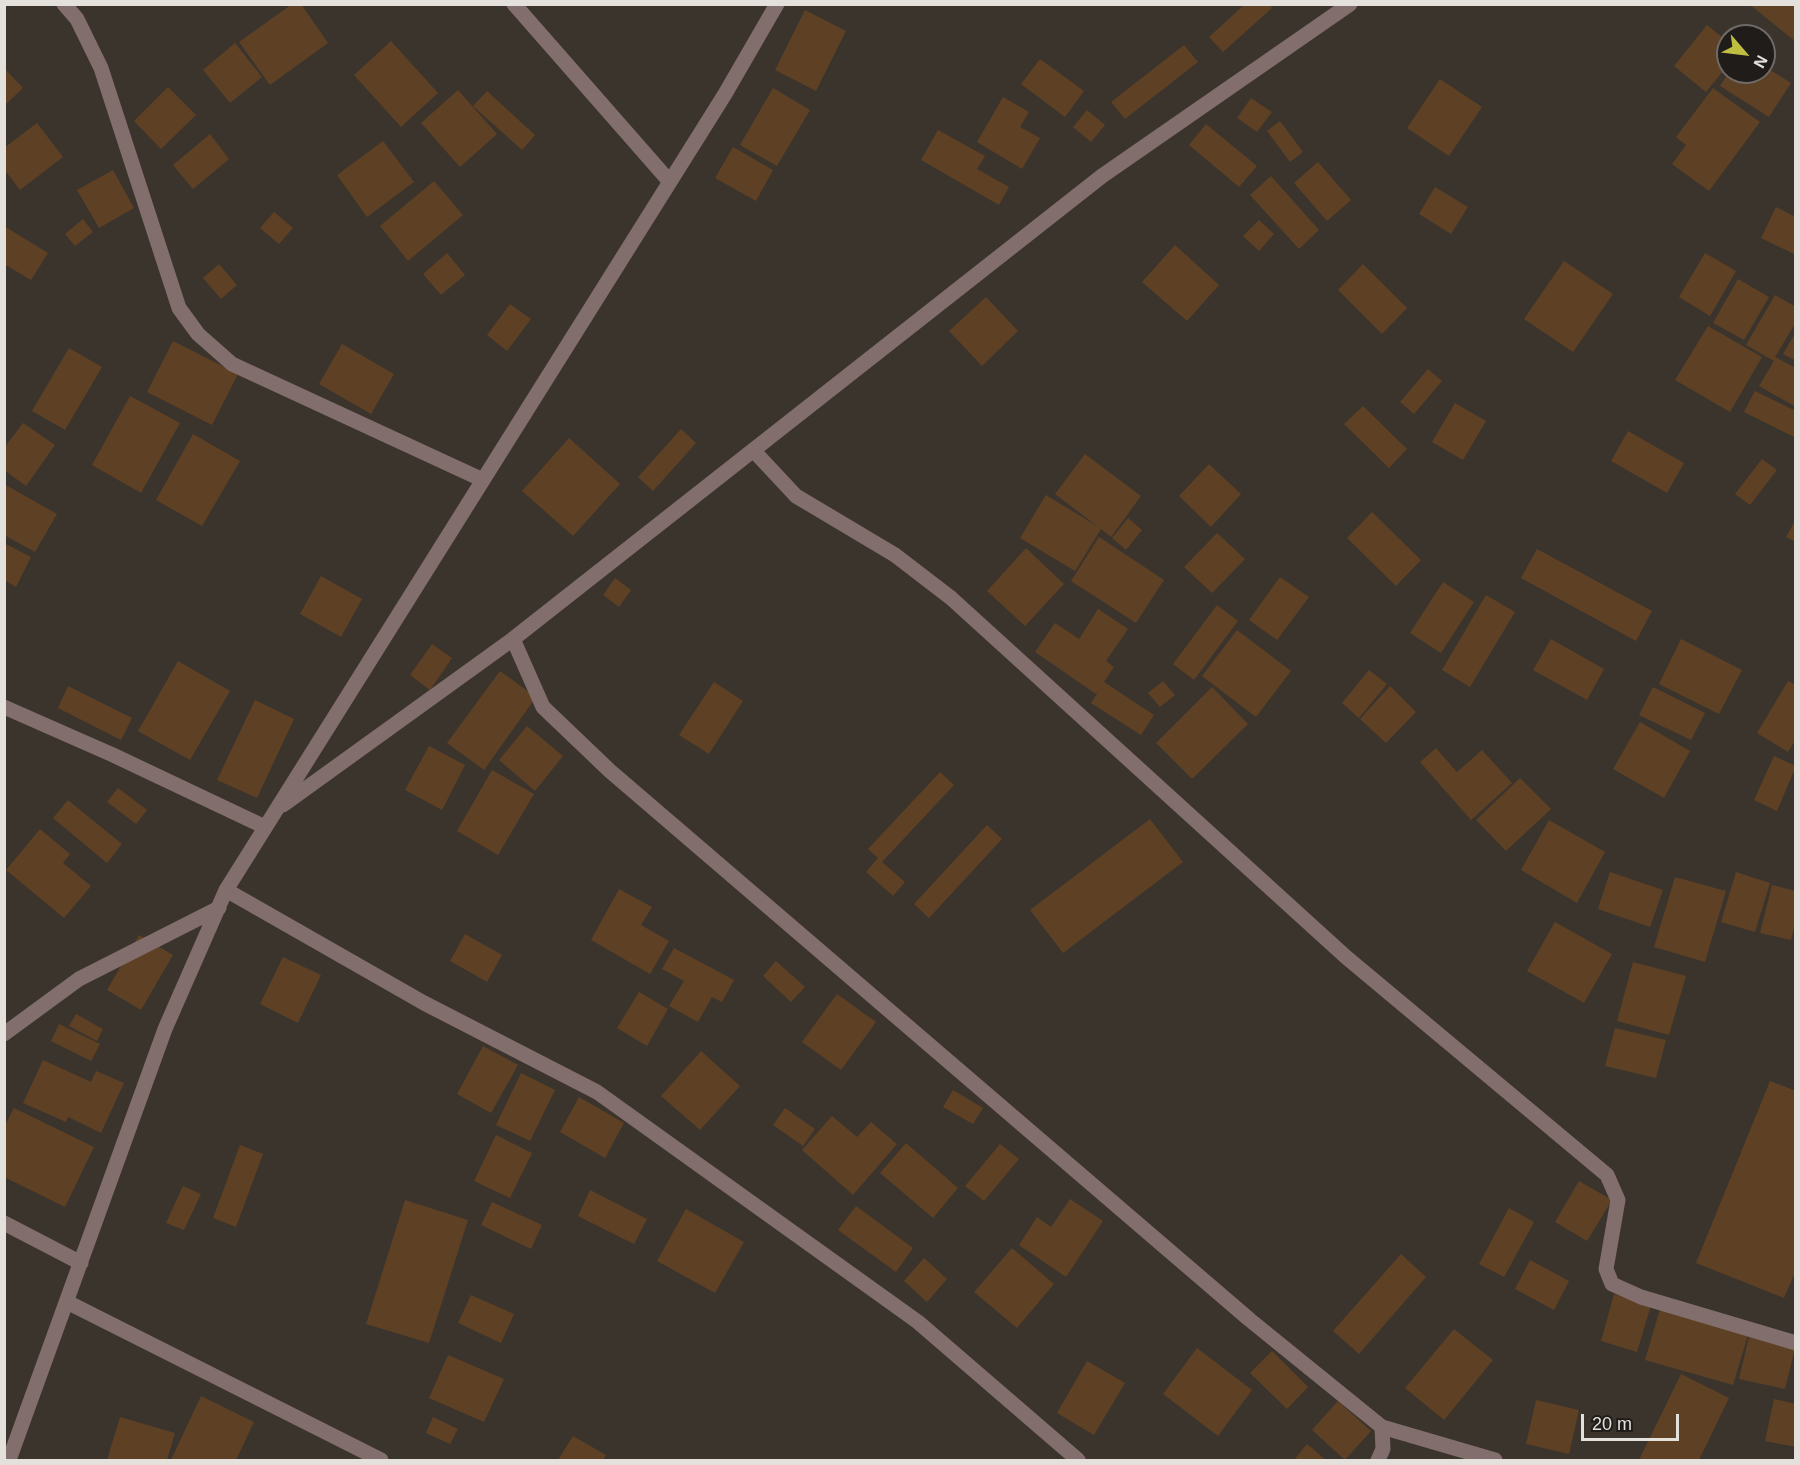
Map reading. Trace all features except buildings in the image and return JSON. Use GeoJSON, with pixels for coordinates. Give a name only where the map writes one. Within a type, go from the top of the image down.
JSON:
{"type":"FeatureCollection","features":[{"type":"Feature","properties":{"kind":"street"},"geometry":{"type":"LineString","coordinates":[[64,4],[77,19],[101,68],[179,308],[198,334],[232,364],[483,480]]}},
{"type":"Feature","properties":{"kind":"street"},"geometry":{"type":"LineString","coordinates":[[514,4],[670,182]]}},
{"type":"Feature","properties":{"kind":"street"},"geometry":{"type":"LineString","coordinates":[[9,1461],[165,1029],[226,890],[670,182],[777,4]]}},
{"type":"Feature","properties":{"kind":"street"},"geometry":{"type":"LineString","coordinates":[[276,810],[513,639],[1102,176],[1350,4]]}},
{"type":"Feature","properties":{"kind":"street"},"geometry":{"type":"LineString","coordinates":[[753,450],[796,496],[895,555],[951,598],[1346,957],[1607,1175],[1618,1200],[1605,1269],[1612,1284],[1641,1297],[1796,1343]]}},
{"type":"Feature","properties":{"kind":"street"},"geometry":{"type":"LineString","coordinates":[[513,639],[543,706],[610,771],[1250,1320],[1382,1427],[1495,1461]]}},
{"type":"Feature","properties":{"kind":"street"},"geometry":{"type":"LineString","coordinates":[[4,707],[113,755],[265,827]]}},
{"type":"Feature","properties":{"kind":"street"},"geometry":{"type":"LineString","coordinates":[[226,890],[424,1003],[597,1092],[918,1323],[1078,1461]]}},
{"type":"Feature","properties":{"kind":"street"},"geometry":{"type":"LineString","coordinates":[[4,1034],[79,979],[219,908]]}},
{"type":"Feature","properties":{"kind":"street"},"geometry":{"type":"LineString","coordinates":[[4,1223],[81,1263]]}},
{"type":"Feature","properties":{"kind":"street"},"geometry":{"type":"LineString","coordinates":[[67,1302],[381,1461]]}},
{"type":"Feature","properties":{"kind":"street"},"geometry":{"type":"LineString","coordinates":[[1378,1461],[1383,1449],[1382,1427]]}}]}
